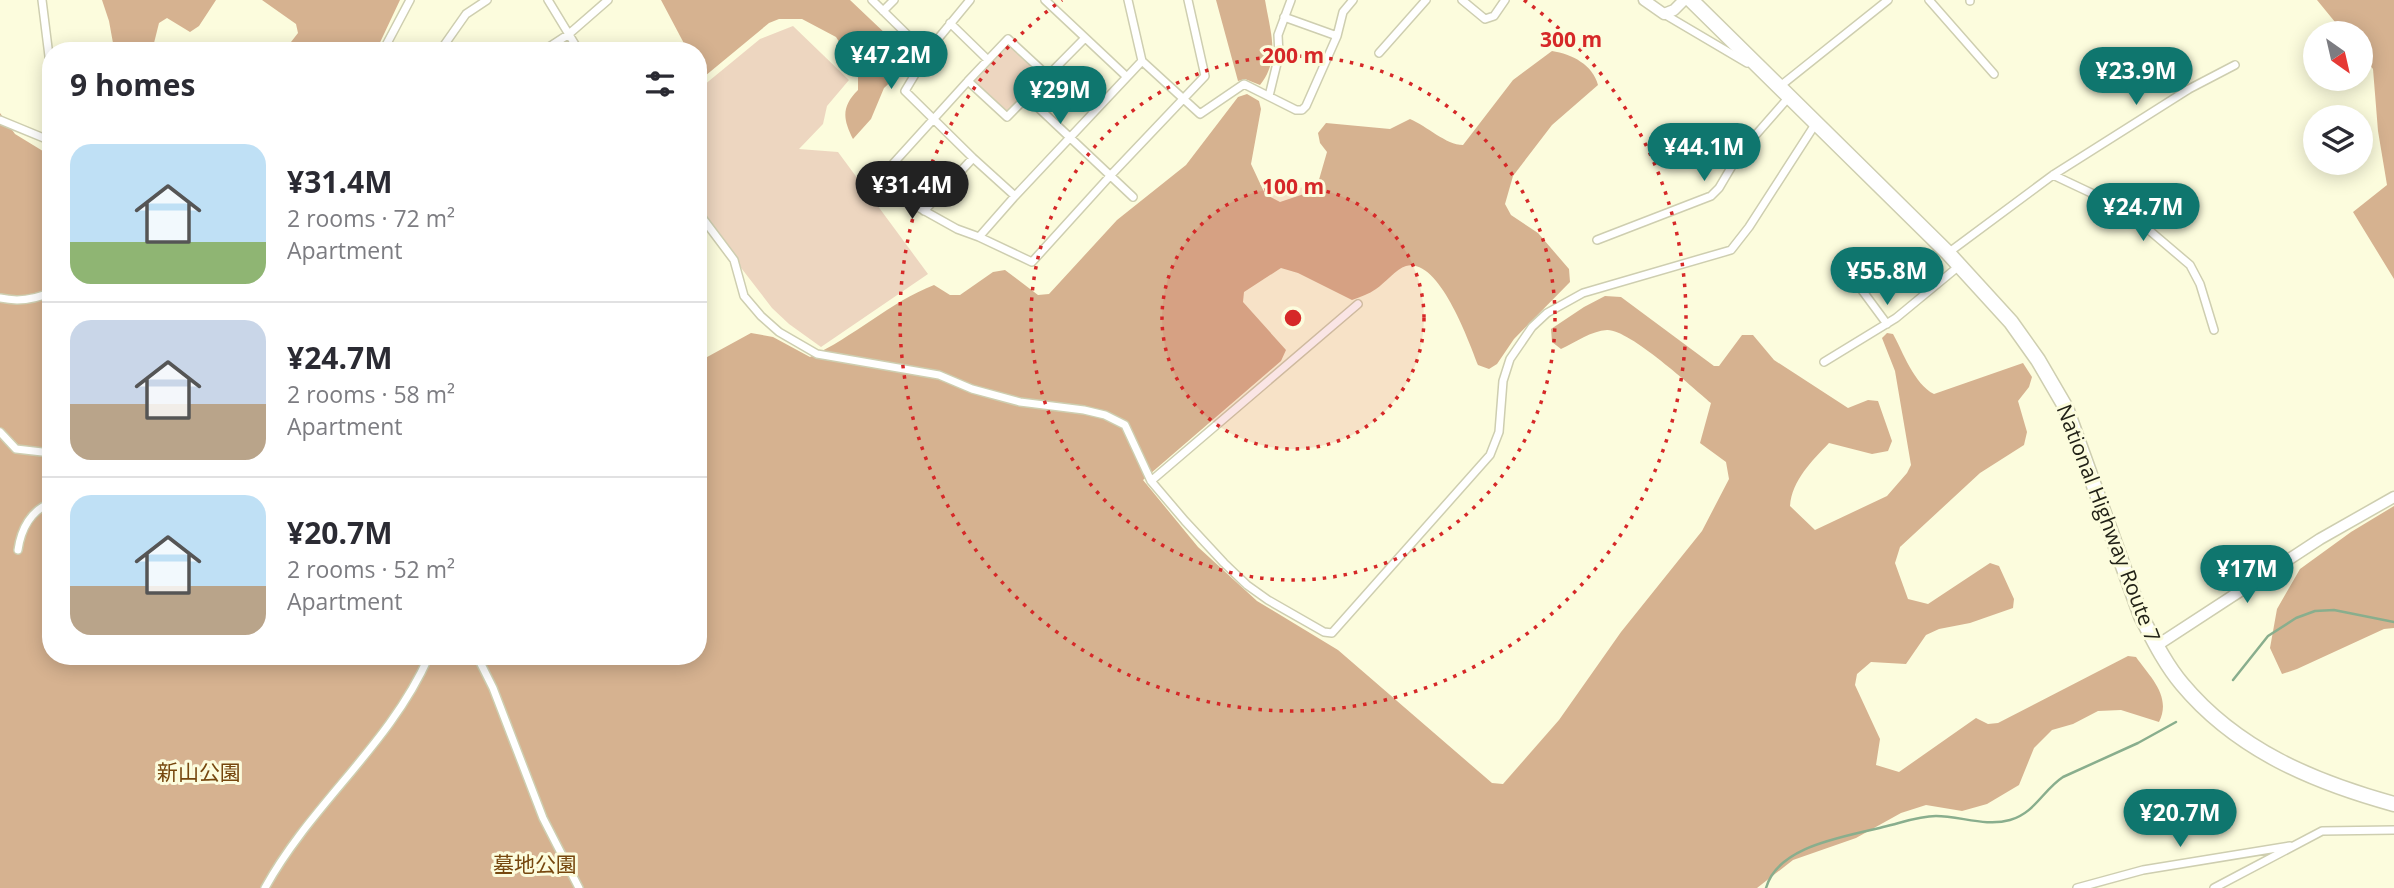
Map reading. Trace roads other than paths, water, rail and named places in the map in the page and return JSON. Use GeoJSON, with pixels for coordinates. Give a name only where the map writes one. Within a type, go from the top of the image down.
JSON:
{"type":"FeatureCollection","features":[{"type":"Feature","properties":{"kind":"highway","name":"National Highway Route 7"},"geometry":{"type":"LineString","coordinates":[[1692,0],[1948,253],[2011,322],[2038,360],[2066,408],[2141,616],[2156,646],[2182,684],[2239,738],[2275,761],[2340,789],[2394,804]]}},
{"type":"Feature","properties":{"kind":"street"},"geometry":{"type":"LineString","coordinates":[[41,0],[47,42]]}},
{"type":"Feature","properties":{"kind":"street"},"geometry":{"type":"LineString","coordinates":[[388,42],[410,0]]}},
{"type":"Feature","properties":{"kind":"street"},"geometry":{"type":"LineString","coordinates":[[446,42],[466,14],[486,0]]}},
{"type":"Feature","properties":{"kind":"street"},"geometry":{"type":"LineString","coordinates":[[548,0],[574,42]]}},
{"type":"Feature","properties":{"kind":"street"},"geometry":{"type":"LineString","coordinates":[[557,42],[608,0]]}},
{"type":"Feature","properties":{"kind":"street"},"geometry":{"type":"LineString","coordinates":[[872,0],[927,54]]}},
{"type":"Feature","properties":{"kind":"street"},"geometry":{"type":"LineString","coordinates":[[883,11],[894,0]]}},
{"type":"Feature","properties":{"kind":"street"},"geometry":{"type":"LineString","coordinates":[[970,0],[927,54],[905,91],[1015,195]]}},
{"type":"Feature","properties":{"kind":"street"},"geometry":{"type":"LineString","coordinates":[[1045,0],[1127,77]]}},
{"type":"Feature","properties":{"kind":"street"},"geometry":{"type":"LineString","coordinates":[[1128,0],[1142,61],[1200,114],[1244,84],[1296,110],[1302,110],[1337,36],[1343,12],[1353,0]]}},
{"type":"Feature","properties":{"kind":"street"},"geometry":{"type":"LineString","coordinates":[[1048,76],[1008,38],[890,167],[914,205],[957,229],[1032,262],[1205,76],[1188,0]]}},
{"type":"Feature","properties":{"kind":"street"},"geometry":{"type":"LineString","coordinates":[[1269,96],[1279,55],[1278,36],[1291,0]]}},
{"type":"Feature","properties":{"kind":"street"},"geometry":{"type":"LineString","coordinates":[[1378,53],[1426,0]]}},
{"type":"Feature","properties":{"kind":"street"},"geometry":{"type":"LineString","coordinates":[[1462,0],[1485,19],[1494,16],[1505,0]]}},
{"type":"Feature","properties":{"kind":"street"},"geometry":{"type":"LineString","coordinates":[[1643,0],[1766,74]]}},
{"type":"Feature","properties":{"kind":"street"},"geometry":{"type":"LineString","coordinates":[[1664,13],[1674,10],[1684,0]]}},
{"type":"Feature","properties":{"kind":"street"},"geometry":{"type":"LineString","coordinates":[[1597,240],[1711,196],[1784,92],[1888,0]]}},
{"type":"Feature","properties":{"kind":"street"},"geometry":{"type":"LineString","coordinates":[[1929,0],[1994,74]]}},
{"type":"Feature","properties":{"kind":"street"},"geometry":{"type":"LineString","coordinates":[[1284,17],[1337,36]]}},
{"type":"Feature","properties":{"kind":"street"},"geometry":{"type":"LineString","coordinates":[[950,23],[988,60]]}},
{"type":"Feature","properties":{"kind":"street"},"geometry":{"type":"LineString","coordinates":[[968,81],[1007,117],[1085,38]]}},
{"type":"Feature","properties":{"kind":"street"},"geometry":{"type":"LineString","coordinates":[[979,237],[1015,195],[1142,61]]}},
{"type":"Feature","properties":{"kind":"street"},"geometry":{"type":"LineString","coordinates":[[1948,253],[2053,175],[2189,89],[2235,65]]}},
{"type":"Feature","properties":{"kind":"street"},"geometry":{"type":"LineString","coordinates":[[1027,97],[1133,197]]}},
{"type":"Feature","properties":{"kind":"street"},"geometry":{"type":"LineString","coordinates":[[0,120],[42,137]]}},
{"type":"Feature","properties":{"kind":"street"},"geometry":{"type":"LineString","coordinates":[[707,224],[734,260],[744,296],[779,332],[817,354],[939,375],[972,389],[1020,402],[1105,415],[1125,425],[1151,481],[1185,521],[1247,585],[1297,618],[1324,632],[1332,633],[1490,455],[1499,432],[1503,381],[1510,359],[1532,327],[1556,307],[1583,293],[1731,250],[1749,227],[1816,123]]}},
{"type":"Feature","properties":{"kind":"street"},"geometry":{"type":"LineString","coordinates":[[923,211],[973,158]]}},
{"type":"Feature","properties":{"kind":"street"},"geometry":{"type":"LineString","coordinates":[[2053,175],[2123,208],[2190,265],[2200,284],[2214,330]]}},
{"type":"Feature","properties":{"kind":"street"},"geometry":{"type":"LineString","coordinates":[[1824,362],[1887,324],[1960,266]]}},
{"type":"Feature","properties":{"kind":"street"},"geometry":{"type":"LineString","coordinates":[[1853,278],[1887,324]]}},
{"type":"Feature","properties":{"kind":"street"},"geometry":{"type":"LineString","coordinates":[[0,298],[18,301],[42,296]]}},
{"type":"Feature","properties":{"kind":"street"},"geometry":{"type":"LineString","coordinates":[[1151,481],[1358,304]]}},
{"type":"Feature","properties":{"kind":"street"},"geometry":{"type":"LineString","coordinates":[[0,432],[16,450],[42,452]]}},
{"type":"Feature","properties":{"kind":"street"},"geometry":{"type":"LineString","coordinates":[[2156,646],[2320,538],[2394,497]]}},
{"type":"Feature","properties":{"kind":"street"},"geometry":{"type":"LineString","coordinates":[[18,550],[24,525],[42,507]]}},
{"type":"Feature","properties":{"kind":"street"},"geometry":{"type":"LineString","coordinates":[[265,888],[281,859],[299,835],[377,743],[404,705],[424,665]]}},
{"type":"Feature","properties":{"kind":"street"},"geometry":{"type":"LineString","coordinates":[[482,665],[543,818],[579,888]]}},
{"type":"Feature","properties":{"kind":"street"},"geometry":{"type":"LineString","coordinates":[[2214,888],[2322,831],[2394,830]]}},
{"type":"Feature","properties":{"kind":"street"},"geometry":{"type":"LineString","coordinates":[[2077,888],[2143,870],[2290,846]]}},
{"type":"Feature","properties":{"kind":"waterway"},"geometry":{"type":"LineString","coordinates":[[2233,680],[2268,636],[2296,618],[2315,611],[2334,610],[2394,622]]}},
{"type":"Feature","properties":{"kind":"waterway"},"geometry":{"type":"LineString","coordinates":[[1766,888],[1773,873],[1784,862],[1799,852],[1833,839],[1929,816],[1982,822],[2001,822],[2019,817],[2063,777],[2138,743],[2176,722]]}},
{"type":"Feature","properties":{"kind":"park label","name":"新山公園"},"geometry":{"type":"Point","coordinates":[199,772]}},
{"type":"Feature","properties":{"kind":"park label","name":"墓地公園"},"geometry":{"type":"Point","coordinates":[535,864]}}]}
